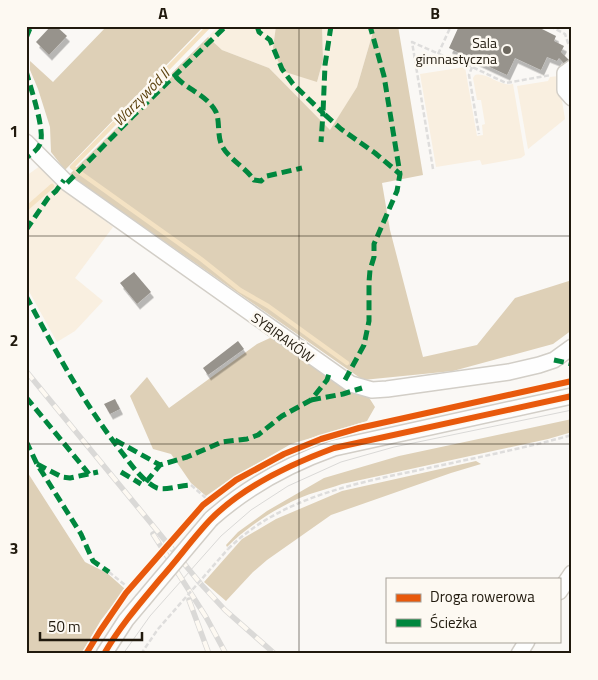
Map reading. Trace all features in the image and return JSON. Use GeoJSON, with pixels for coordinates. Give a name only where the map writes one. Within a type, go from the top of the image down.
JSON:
{"type":"FeatureCollection","features":[{"type":"Feature","properties":{"kind":"street"},"geometry":{"type":"LineString","coordinates":[[568,70],[565,90],[572,98]]}},
{"type":"Feature","properties":{"kind":"street","name":"SYBIRAKÓW"},"geometry":{"type":"LineString","coordinates":[[30,147],[68,183],[330,371],[351,384],[372,390],[387,390],[509,372],[554,360],[572,347]]}},
{"type":"Feature","properties":{"kind":"street"},"geometry":{"type":"LineString","coordinates":[[104,654],[126,620],[211,519],[238,497],[266,479],[309,457],[334,448],[572,396]]}},
{"type":"Feature","properties":{"kind":"street"},"geometry":{"type":"LineString","coordinates":[[560,591],[572,573]]}},
{"type":"Feature","properties":{"kind":"street"},"geometry":{"type":"LineString","coordinates":[[519,654],[526,642]]}},
{"type":"Feature","properties":{"kind":"path"},"geometry":{"type":"LineString","coordinates":[[438,54],[451,26]]}},
{"type":"Feature","properties":{"kind":"path"},"geometry":{"type":"LineString","coordinates":[[550,26],[566,34],[568,42],[572,46]]}},
{"type":"Feature","properties":{"kind":"path"},"geometry":{"type":"LineString","coordinates":[[433,169],[412,42],[506,83],[568,70]]}},
{"type":"Feature","properties":{"kind":"path"},"geometry":{"type":"LineString","coordinates":[[472,67],[469,75],[479,134]]}},
{"type":"Feature","properties":{"kind":"path"},"geometry":{"type":"LineString","coordinates":[[140,654],[158,630],[228,549],[243,535],[300,502],[342,487],[572,435]]}},
{"type":"Feature","properties":{"kind":"path"},"geometry":{"type":"LineString","coordinates":[[191,485],[208,500]]}},
{"type":"Feature","properties":{"kind":"path"},"geometry":{"type":"LineString","coordinates":[[109,572],[130,589]]}},
{"type":"Feature","properties":{"kind":"shaded area"},"geometry":{"type":"Polygon","coordinates":[[[107,26],[204,26],[65,170],[51,152],[50,127],[30,70],[30,61],[53,82],[107,26]]]}},
{"type":"Feature","properties":{"kind":"shaded area"},"geometry":{"type":"Polygon","coordinates":[[[218,26],[276,26],[273,48],[317,82],[323,60],[322,26],[371,26],[373,32],[357,87],[330,131],[269,68],[222,50],[208,37],[218,26]]]}},
{"type":"Feature","properties":{"kind":"shaded area"},"geometry":{"type":"Polygon","coordinates":[[[276,26],[322,26],[323,60],[317,82],[282,71],[273,48],[276,26]]]}},
{"type":"Feature","properties":{"kind":"shaded area"},"geometry":{"type":"Polygon","coordinates":[[[371,26],[398,26],[423,175],[382,183],[390,230],[423,357],[477,345],[515,298],[572,280],[572,330],[553,344],[453,371],[363,380],[69,175],[208,37],[222,50],[269,68],[330,130],[357,87],[373,32],[371,26]]]}},
{"type":"Feature","properties":{"kind":"shaded area"},"geometry":{"type":"Polygon","coordinates":[[[465,67],[477,136],[483,135],[482,125],[485,124],[481,100],[477,100],[473,78],[475,75],[513,84],[525,155],[521,158],[482,165],[480,160],[436,167],[420,74],[465,67]]]}},
{"type":"Feature","properties":{"kind":"shaded area"},"geometry":{"type":"Polygon","coordinates":[[[558,76],[565,119],[528,149],[517,86],[548,81],[550,77],[558,76]]]}},
{"type":"Feature","properties":{"kind":"shaded area"},"geometry":{"type":"Polygon","coordinates":[[[40,166],[64,190],[113,227],[75,278],[103,301],[75,331],[57,342],[26,286],[26,176],[40,166]]]}},
{"type":"Feature","properties":{"kind":"shaded area"},"geometry":{"type":"Polygon","coordinates":[[[270,338],[279,341],[336,382],[368,396],[375,407],[367,421],[291,444],[232,478],[206,496],[191,483],[171,454],[153,449],[130,396],[147,377],[169,408],[257,344],[270,338]]]}},
{"type":"Feature","properties":{"kind":"shaded area"},"geometry":{"type":"Polygon","coordinates":[[[572,387],[324,443],[262,470],[231,489],[206,508],[218,497],[247,478],[278,461],[324,442],[572,387]]]}},
{"type":"Feature","properties":{"kind":"shaded area"},"geometry":{"type":"Polygon","coordinates":[[[572,419],[572,432],[548,439],[342,484],[303,497],[265,517],[241,534],[227,547],[226,545],[238,532],[267,511],[324,478],[399,456],[572,419]]]}},
{"type":"Feature","properties":{"kind":"shaded area"},"geometry":{"type":"Polygon","coordinates":[[[476,461],[481,464],[331,515],[267,560],[226,601],[204,582],[242,539],[276,519],[342,491],[476,461]]]}},
{"type":"Feature","properties":{"kind":"shaded area"},"geometry":{"type":"Polygon","coordinates":[[[26,470],[85,562],[107,573],[125,589],[101,620],[81,654],[26,654],[26,470]]]}},
{"type":"Feature","properties":{"kind":"building"},"geometry":{"type":"Polygon","coordinates":[[[51,26],[56,26],[67,36],[49,55],[36,42],[51,26]]]}},
{"type":"Feature","properties":{"kind":"building","name":"Sala gimnastyczna"},"geometry":{"type":"Polygon","coordinates":[[[459,26],[536,26],[556,36],[554,41],[564,46],[561,52],[572,63],[572,72],[559,58],[557,61],[547,57],[541,70],[515,58],[507,75],[449,48],[459,26]]]}},
{"type":"Feature","properties":{"kind":"building"},"geometry":{"type":"Polygon","coordinates":[[[134,272],[151,292],[137,304],[120,283],[134,272]]]}},
{"type":"Feature","properties":{"kind":"building"},"geometry":{"type":"Polygon","coordinates":[[[238,341],[244,349],[208,375],[203,368],[238,341]]]}},
{"type":"Feature","properties":{"kind":"building"},"geometry":{"type":"Polygon","coordinates":[[[115,399],[120,409],[110,414],[104,404],[115,399]]]}},
{"type":"Feature","properties":{"kind":"waterway"},"geometry":{"type":"LineString","coordinates":[[209,26],[72,167],[201,259],[240,290],[268,306],[347,363]]}},
{"type":"Feature","properties":{"kind":"waterway","name":"Warzywód II"},"geometry":{"type":"LineString","coordinates":[[26,209],[52,186]]}},
{"type":"Feature","properties":{"kind":"tram line"},"geometry":{"type":"LineString","coordinates":[[123,654],[150,616],[221,536],[251,510],[288,486],[341,462],[394,447],[572,410]]}},
{"type":"Feature","properties":{"kind":"railway"},"geometry":{"type":"LineString","coordinates":[[26,371],[200,583],[225,610],[275,654]]}},
{"type":"Feature","properties":{"kind":"railway"},"geometry":{"type":"LineString","coordinates":[[153,534],[206,617],[226,654]]}},
{"type":"Feature","properties":{"kind":"railway"},"geometry":{"type":"LineString","coordinates":[[189,600],[209,654]]}},
{"type":"Feature","properties":{"kind":"marked path"},"geometry":{"type":"LineString","coordinates":[[26,38],[31,26]]}},
{"type":"Feature","properties":{"kind":"marked path"},"geometry":{"type":"LineString","coordinates":[[67,183],[226,26]]}},
{"type":"Feature","properties":{"kind":"marked path"},"geometry":{"type":"LineString","coordinates":[[257,26],[259,32],[270,40],[282,69],[293,84],[323,113],[321,142]]}},
{"type":"Feature","properties":{"kind":"marked path"},"geometry":{"type":"LineString","coordinates":[[331,26],[325,65],[323,113],[400,174]]}},
{"type":"Feature","properties":{"kind":"marked path"},"geometry":{"type":"LineString","coordinates":[[345,380],[364,345],[369,321],[369,282],[374,257],[374,244],[397,191],[400,174],[384,76],[370,26]]}},
{"type":"Feature","properties":{"kind":"marked path"},"geometry":{"type":"LineString","coordinates":[[26,71],[41,130],[38,148],[26,158]]}},
{"type":"Feature","properties":{"kind":"marked path"},"geometry":{"type":"LineString","coordinates":[[176,77],[212,106],[216,112],[222,146],[254,180],[261,181],[267,176],[302,168]]}},
{"type":"Feature","properties":{"kind":"marked path"},"geometry":{"type":"LineString","coordinates":[[26,230],[48,198],[64,180]]}},
{"type":"Feature","properties":{"kind":"marked path"},"geometry":{"type":"LineString","coordinates":[[26,296],[82,394],[107,432],[137,471],[146,481],[157,488],[164,489],[191,485]]}},
{"type":"Feature","properties":{"kind":"marked path"},"geometry":{"type":"LineString","coordinates":[[554,360],[572,364]]}},
{"type":"Feature","properties":{"kind":"marked path"},"geometry":{"type":"LineString","coordinates":[[146,482],[160,465],[187,457],[222,442],[247,439],[258,435],[282,416],[311,400],[327,380],[330,371]]}},
{"type":"Feature","properties":{"kind":"marked path"},"geometry":{"type":"LineString","coordinates":[[311,400],[362,388]]}},
{"type":"Feature","properties":{"kind":"marked path"},"geometry":{"type":"LineString","coordinates":[[26,397],[89,474]]}},
{"type":"Feature","properties":{"kind":"marked path"},"geometry":{"type":"LineString","coordinates":[[115,440],[160,465]]}},
{"type":"Feature","properties":{"kind":"marked path"},"geometry":{"type":"LineString","coordinates":[[26,441],[37,464],[81,534],[93,561],[109,572]]}},
{"type":"Feature","properties":{"kind":"marked path"},"geometry":{"type":"LineString","coordinates":[[37,464],[62,477],[70,478],[98,472]]}},
{"type":"Feature","properties":{"kind":"marked path"},"geometry":{"type":"LineString","coordinates":[[121,472],[141,484]]}},
{"type":"Feature","properties":{"kind":"cycle path"},"geometry":{"type":"LineString","coordinates":[[86,654],[126,593],[203,505],[236,480],[284,454],[321,439],[359,428],[572,381]]}},
{"type":"Feature","properties":{"kind":"cycle path"},"geometry":{"type":"LineString","coordinates":[[104,654],[131,615],[210,520],[237,497],[268,477],[334,448],[572,396]]}},
{"type":"Feature","properties":{"kind":"place","name":"Sala gimnastyczna"},"geometry":{"type":"Point","coordinates":[507,50]}}]}
